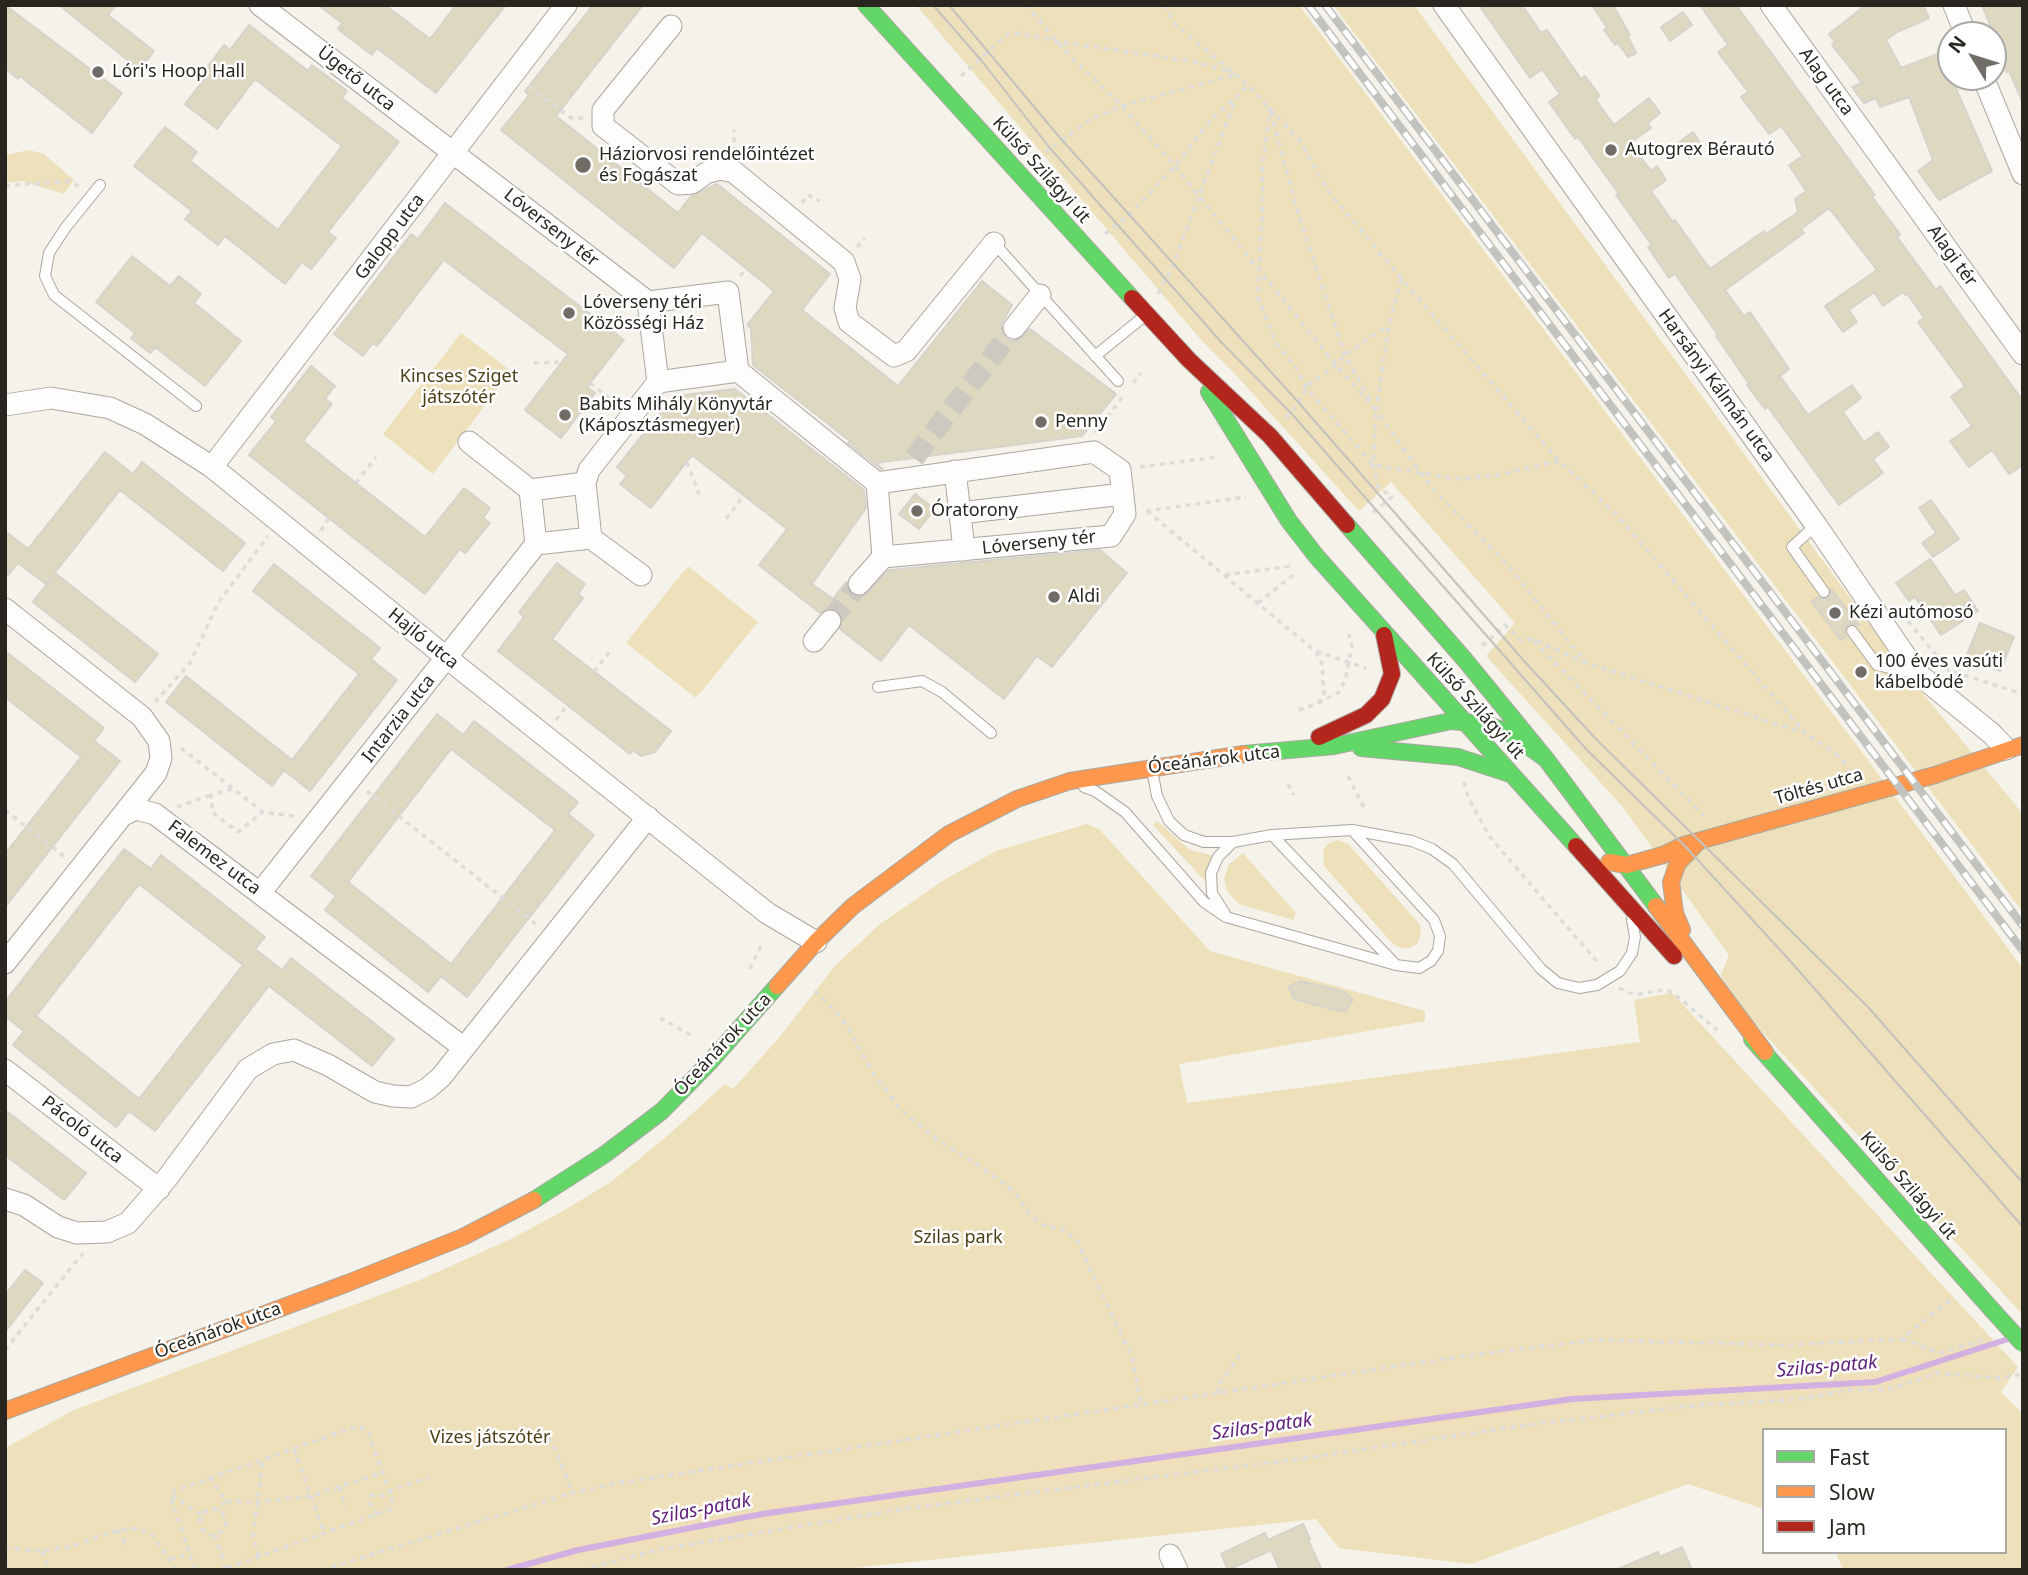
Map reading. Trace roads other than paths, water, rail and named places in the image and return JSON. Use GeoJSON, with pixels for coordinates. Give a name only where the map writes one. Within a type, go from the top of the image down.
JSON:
{"type":"FeatureCollection","features":[{"type":"Feature","properties":{"kind":"street","name":"Ügető utca"},"geometry":{"type":"LineString","coordinates":[[260,5],[454,153]]}},
{"type":"Feature","properties":{"kind":"street","name":"Galopp utca"},"geometry":{"type":"LineString","coordinates":[[212,467],[566,5]]}},
{"type":"Feature","properties":{"kind":"street","name":"Külső Szilágyi út"},"geometry":{"type":"LineString","coordinates":[[866,5],[1189,360],[1269,436],[1470,656],[1765,1052]]}},
{"type":"Feature","properties":{"kind":"street","name":"Harsányi Kálmán utca"},"geometry":{"type":"LineString","coordinates":[[1444,5],[1816,525],[1917,673],[1992,734],[2014,747]]}},
{"type":"Feature","properties":{"kind":"street","name":"Alag utca"},"geometry":{"type":"LineString","coordinates":[[1771,5],[1882,159]]}},
{"type":"Feature","properties":{"kind":"street"},"geometry":{"type":"LineString","coordinates":[[671,26],[603,110],[603,126],[678,184],[692,183],[706,173],[720,169],[734,172],[844,262],[850,279],[845,308],[849,322],[894,356],[906,351],[994,243]]}},
{"type":"Feature","properties":{"kind":"street"},"geometry":{"type":"LineString","coordinates":[[1988,91],[2023,174]]}},
{"type":"Feature","properties":{"kind":"street","name":"Lóverseny tér"},"geometry":{"type":"LineString","coordinates":[[454,153],[648,302]]}},
{"type":"Feature","properties":{"kind":"street","name":"Alagi tér"},"geometry":{"type":"LineString","coordinates":[[1882,159],[2023,354]]}},
{"type":"Feature","properties":{"kind":"street"},"geometry":{"type":"LineString","coordinates":[[658,382],[648,302],[728,292],[738,372]]}},
{"type":"Feature","properties":{"kind":"street"},"geometry":{"type":"LineString","coordinates":[[1014,328],[1040,295]]}},
{"type":"Feature","properties":{"kind":"street","name":"Külső Szilágyi út"},"geometry":{"type":"LineString","coordinates":[[1189,360],[1289,521],[1317,557],[1629,907],[1765,1052],[2023,1344]]}},
{"type":"Feature","properties":{"kind":"street"},"geometry":{"type":"LineString","coordinates":[[591,538],[585,483],[589,470],[658,382],[738,372],[886,481],[1094,452],[1120,470],[1124,504],[960,513]]}},
{"type":"Feature","properties":{"kind":"street","name":"Hajló utca"},"geometry":{"type":"LineString","coordinates":[[5,405],[51,398],[110,408],[145,424],[212,467],[767,913],[816,942]]}},
{"type":"Feature","properties":{"kind":"street"},"geometry":{"type":"LineString","coordinates":[[469,442],[530,490],[585,483]]}},
{"type":"Feature","properties":{"kind":"street"},"geometry":{"type":"LineString","coordinates":[[859,584],[883,557],[886,481],[914,458]]}},
{"type":"Feature","properties":{"kind":"street","name":"Lóverseny tér"},"geometry":{"type":"LineString","coordinates":[[955,471],[964,550]]}},
{"type":"Feature","properties":{"kind":"street"},"geometry":{"type":"LineString","coordinates":[[530,490],[536,544],[591,538],[641,575]]}},
{"type":"Feature","properties":{"kind":"street","name":"Lóverseny tér"},"geometry":{"type":"LineString","coordinates":[[883,557],[1111,536],[1124,504]]}},
{"type":"Feature","properties":{"kind":"street","name":"Intarzia utca"},"geometry":{"type":"LineString","coordinates":[[260,893],[536,544]]}},
{"type":"Feature","properties":{"kind":"street"},"geometry":{"type":"LineString","coordinates":[[5,609],[142,717],[159,741],[161,758],[156,773],[5,963]]}},
{"type":"Feature","properties":{"kind":"street"},"geometry":{"type":"LineString","coordinates":[[814,641],[830,621]]}},
{"type":"Feature","properties":{"kind":"street"},"geometry":{"type":"LineString","coordinates":[[1280,751],[1334,731],[1375,708],[1390,684],[1392,674],[1383,633]]}},
{"type":"Feature","properties":{"kind":"street","name":"Óceánárok utca"},"geometry":{"type":"LineString","coordinates":[[5,1411],[348,1283],[463,1237],[535,1199],[604,1155],[662,1111],[709,1063],[816,942],[853,906],[949,834],[1017,799],[1070,781],[1152,767],[1334,746],[1459,717],[1467,693],[1470,656]]}},
{"type":"Feature","properties":{"kind":"street"},"geometry":{"type":"LineString","coordinates":[[1459,717],[1507,732],[1546,760]]}},
{"type":"Feature","properties":{"kind":"street"},"geometry":{"type":"LineString","coordinates":[[1334,746],[1458,757],[1512,775]]}},
{"type":"Feature","properties":{"kind":"street","name":"Töltés utca"},"geometry":{"type":"LineString","coordinates":[[1627,865],[1663,855],[1691,843],[1935,775],[2014,747]]}},
{"type":"Feature","properties":{"kind":"street","name":"Falemez utca"},"geometry":{"type":"LineString","coordinates":[[123,815],[136,809],[155,814],[464,1048]]}},
{"type":"Feature","properties":{"kind":"street"},"geometry":{"type":"LineString","coordinates":[[5,1199],[23,1205],[58,1227],[77,1233],[107,1232],[128,1223],[159,1189],[248,1069],[273,1054],[294,1050],[328,1065],[375,1092],[411,1097],[427,1089],[441,1077],[648,817]]}},
{"type":"Feature","properties":{"kind":"street"},"geometry":{"type":"LineString","coordinates":[[1604,836],[1625,846],[1647,850],[1691,843]]}},
{"type":"Feature","properties":{"kind":"street"},"geometry":{"type":"LineString","coordinates":[[1573,843],[1613,864],[1627,865]]}},
{"type":"Feature","properties":{"kind":"street"},"geometry":{"type":"LineString","coordinates":[[1691,843],[1678,863],[1671,882],[1675,913],[1694,958]]}},
{"type":"Feature","properties":{"kind":"street","name":"Pácoló utca"},"geometry":{"type":"LineString","coordinates":[[5,1070],[159,1189]]}},
{"type":"Feature","properties":{"kind":"lane"},"geometry":{"type":"LineString","coordinates":[[97,189],[49,253],[45,276],[54,295],[197,406]]}},
{"type":"Feature","properties":{"kind":"lane"},"geometry":{"type":"LineString","coordinates":[[994,243],[1118,381]]}},
{"type":"Feature","properties":{"kind":"lane"},"geometry":{"type":"LineString","coordinates":[[1095,356],[1147,314]]}},
{"type":"Feature","properties":{"kind":"lane"},"geometry":{"type":"LineString","coordinates":[[1816,525],[1792,547],[1824,592]]}},
{"type":"Feature","properties":{"kind":"lane"},"geometry":{"type":"LineString","coordinates":[[1852,631],[1877,666],[1917,673]]}},
{"type":"Feature","properties":{"kind":"lane"},"geometry":{"type":"LineString","coordinates":[[878,687],[922,681],[942,692],[990,733]]}},
{"type":"Feature","properties":{"kind":"lane"},"geometry":{"type":"LineString","coordinates":[[1152,767],[1157,796],[1168,821],[1184,835],[1203,842],[1233,842],[1272,835],[1352,830],[1412,841],[1432,849],[1453,864],[1541,969],[1558,983],[1579,988],[1597,985],[1611,978],[1628,963],[1635,937],[1629,907]]}},
{"type":"Feature","properties":{"kind":"lane"},"geometry":{"type":"LineString","coordinates":[[1070,781],[1095,791],[1125,812],[1204,902],[1226,917],[1396,965],[1419,968],[1431,961],[1438,951],[1440,936],[1434,920],[1352,830]]}},
{"type":"Feature","properties":{"kind":"lane"},"geometry":{"type":"LineString","coordinates":[[1272,835],[1396,965]]}},
{"type":"Feature","properties":{"kind":"lane"},"geometry":{"type":"LineString","coordinates":[[1226,917],[1212,893],[1211,873],[1219,857],[1233,842]]}},
{"type":"Feature","properties":{"kind":"waterway","name":"Szilas-patak"},"geometry":{"type":"LineString","coordinates":[[507,1570],[578,1550],[762,1514],[1572,1399],[1875,1382],[2008,1339]]}},
{"type":"Feature","properties":{"kind":"tunnel"},"geometry":{"type":"LineString","coordinates":[[914,458],[1014,328]]}},
{"type":"Feature","properties":{"kind":"tunnel"},"geometry":{"type":"LineString","coordinates":[[830,621],[859,584]]}},
{"type":"Feature","properties":{"kind":"tram line"},"geometry":{"type":"LineString","coordinates":[[933,5],[981,60],[1049,147],[1222,343],[1291,413],[1586,749],[1684,845],[1792,963],[2023,1227]]}},
{"type":"Feature","properties":{"kind":"tram line"},"geometry":{"type":"LineString","coordinates":[[949,5],[1061,139],[1299,403],[1525,662],[1595,738],[1868,1007],[2023,1183]]}},
{"type":"Feature","properties":{"kind":"railway"},"geometry":{"type":"LineString","coordinates":[[1308,5],[2023,951]]}},
{"type":"Feature","properties":{"kind":"railway"},"geometry":{"type":"LineString","coordinates":[[1325,5],[2023,926]]}},
{"type":"Feature","properties":{"kind":"place","name":"Lóri's Hoop Hall"},"geometry":{"type":"Point","coordinates":[98,72]}},
{"type":"Feature","properties":{"kind":"place","name":"Autogrex Bérautó"},"geometry":{"type":"Point","coordinates":[1611,150]}},
{"type":"Feature","properties":{"kind":"place","name":"Háziorvosi rendelőintézet és Fogászat"},"geometry":{"type":"Point","coordinates":[583,165]}},
{"type":"Feature","properties":{"kind":"place","name":"Lóverseny téri Közösségi Ház"},"geometry":{"type":"Point","coordinates":[569,313]}},
{"type":"Feature","properties":{"kind":"place","name":"Babits Mihály Könyvtár (Káposztásmegyer)"},"geometry":{"type":"Point","coordinates":[565,415]}},
{"type":"Feature","properties":{"kind":"place","name":"Penny"},"geometry":{"type":"Point","coordinates":[1041,422]}},
{"type":"Feature","properties":{"kind":"place","name":"Óratorony"},"geometry":{"type":"Point","coordinates":[917,511]}},
{"type":"Feature","properties":{"kind":"place","name":"Aldi"},"geometry":{"type":"Point","coordinates":[1054,597]}},
{"type":"Feature","properties":{"kind":"place","name":"Kézi autómosó"},"geometry":{"type":"Point","coordinates":[1835,613]}},
{"type":"Feature","properties":{"kind":"place","name":"100 éves vasúti kábelbódé"},"geometry":{"type":"Point","coordinates":[1861,672]}},
{"type":"Feature","properties":{"kind":"park label","name":"Kincses Sziget játszótér"},"geometry":{"type":"Point","coordinates":[459,387]}},
{"type":"Feature","properties":{"kind":"park label","name":"Szilas park"},"geometry":{"type":"Point","coordinates":[958,1238]}},
{"type":"Feature","properties":{"kind":"park label","name":"Vizes játszótér"},"geometry":{"type":"Point","coordinates":[490,1438]}}]}
